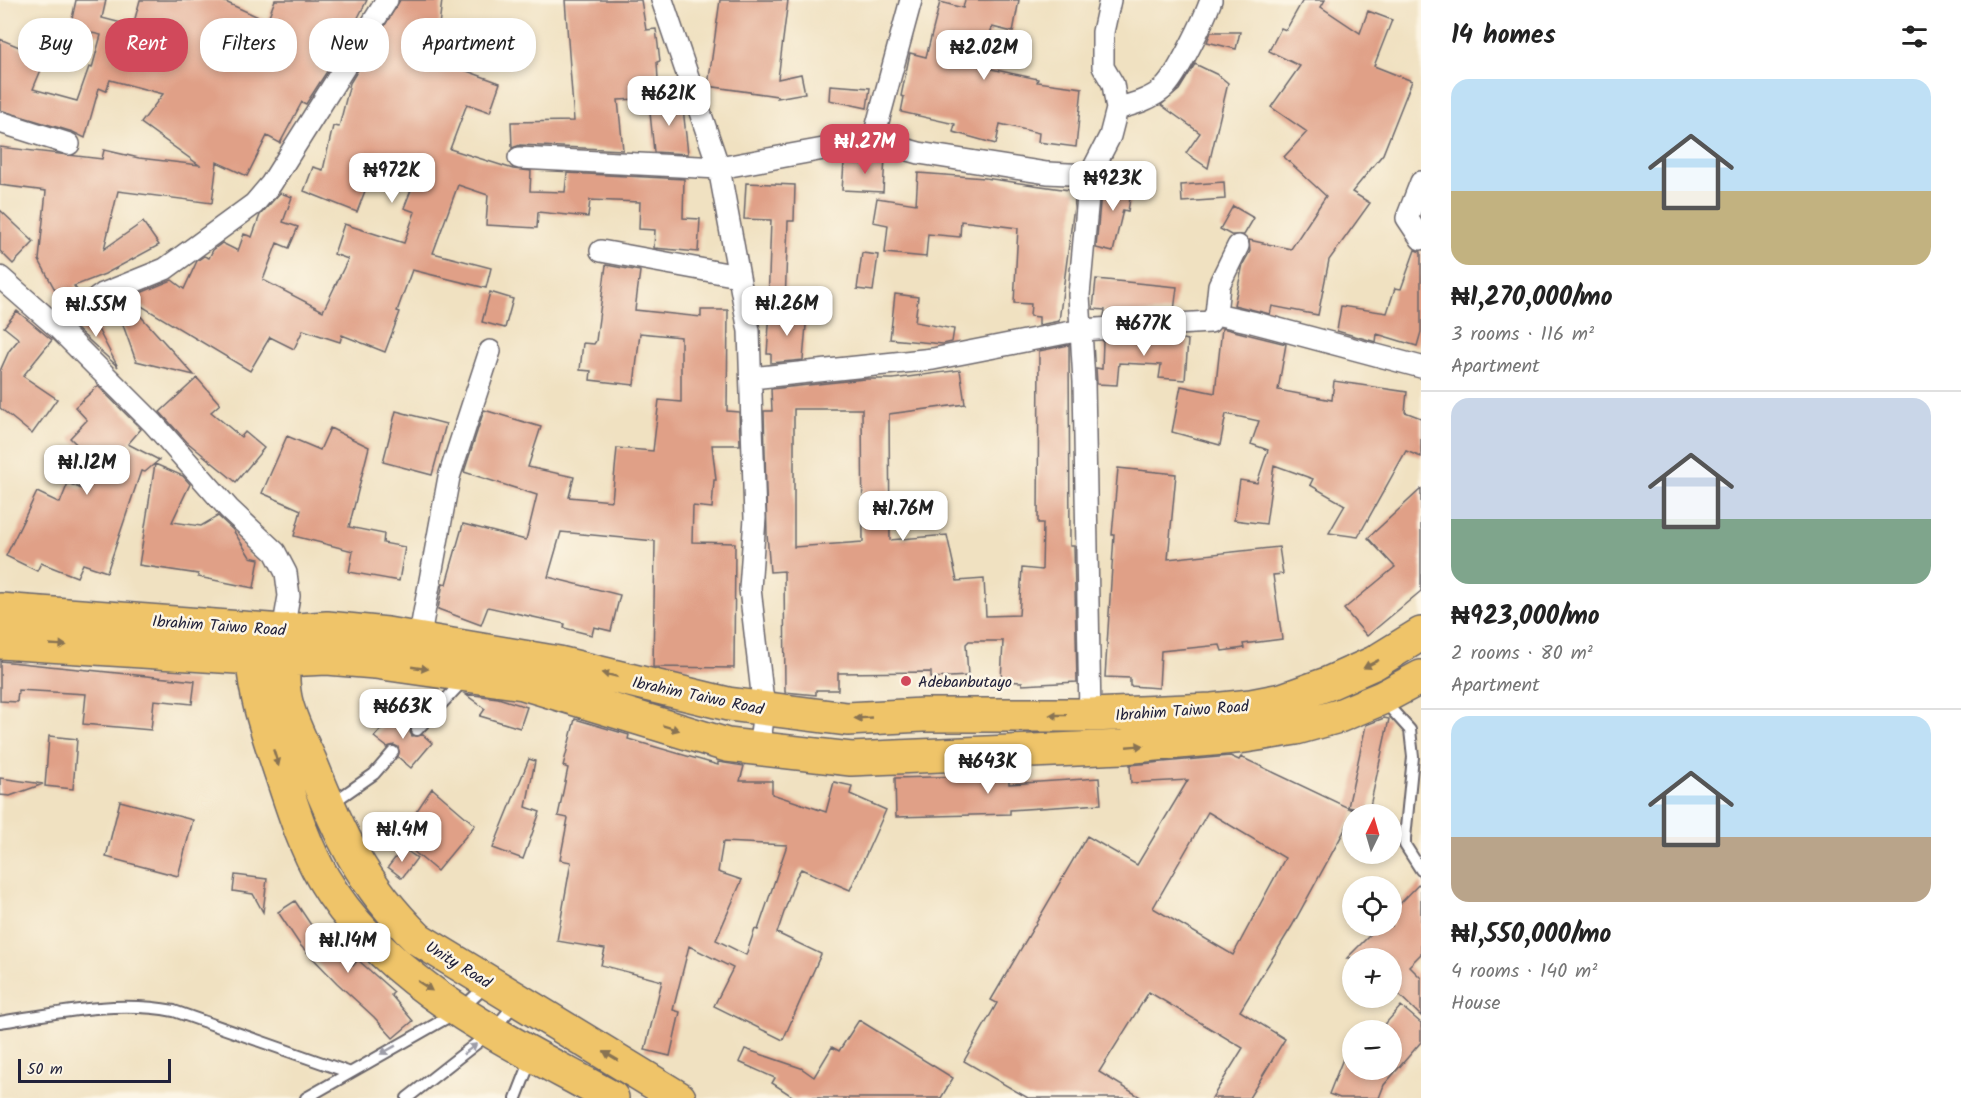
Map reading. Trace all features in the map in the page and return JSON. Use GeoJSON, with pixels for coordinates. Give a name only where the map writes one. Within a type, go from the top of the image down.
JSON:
{"type":"FeatureCollection","features":[{"type":"Feature","properties":{"kind":"main road","name":"Ibrahim Taiwo Road"},"geometry":{"type":"LineString","coordinates":[[0,610],[268,645],[327,658],[470,674],[523,683],[727,745],[851,759],[1123,747],[1245,736],[1296,728],[1339,716],[1382,698],[1421,677]]}},
{"type":"Feature","properties":{"kind":"main road","name":"Ibrahim Taiwo Road"},"geometry":{"type":"LineString","coordinates":[[0,642],[190,654],[268,645],[327,628],[419,640],[559,663],[728,704],[847,719],[923,715],[1090,715],[1212,711],[1282,700],[1374,663],[1421,634]]}},
{"type":"Feature","properties":{"kind":"main road"},"geometry":{"type":"LineString","coordinates":[[258,702],[268,645]]}},
{"type":"Feature","properties":{"kind":"main road","name":"Unity Road"},"geometry":{"type":"LineString","coordinates":[[268,645],[285,700],[334,820],[362,874],[395,916],[418,939],[519,1000],[662,1093]]}},
{"type":"Feature","properties":{"kind":"main road"},"geometry":{"type":"LineString","coordinates":[[190,654],[223,667],[238,676],[258,702],[295,817],[309,848],[338,901],[376,947],[399,968],[491,1032],[612,1098]]}},
{"type":"Feature","properties":{"kind":"main road"},"geometry":{"type":"LineString","coordinates":[[295,726],[294,709],[298,697],[315,677],[328,669],[375,662]]}},
{"type":"Feature","properties":{"kind":"main road"},"geometry":{"type":"LineString","coordinates":[[309,848],[334,820]]}},
{"type":"Feature","properties":{"kind":"street"},"geometry":{"type":"LineString","coordinates":[[57,327],[104,294],[165,268],[254,204],[271,184],[387,0]]}},
{"type":"Feature","properties":{"kind":"street"},"geometry":{"type":"LineString","coordinates":[[662,0],[719,168],[749,331],[754,518],[750,589],[764,710],[759,750]]}},
{"type":"Feature","properties":{"kind":"street"},"geometry":{"type":"LineString","coordinates":[[873,140],[911,0]]}},
{"type":"Feature","properties":{"kind":"street"},"geometry":{"type":"LineString","coordinates":[[1090,715],[1084,393],[1079,295],[1090,175],[1110,136],[1117,109],[1113,84],[1103,67],[1103,32],[1110,0]]}},
{"type":"Feature","properties":{"kind":"street"},"geometry":{"type":"LineString","coordinates":[[1117,109],[1140,103],[1165,87],[1205,19],[1212,0]]}},
{"type":"Feature","properties":{"kind":"street"},"geometry":{"type":"LineString","coordinates":[[0,122],[69,144]]}},
{"type":"Feature","properties":{"kind":"street"},"geometry":{"type":"LineString","coordinates":[[519,158],[719,168],[873,140],[929,154],[1047,173],[1090,175]]}},
{"type":"Feature","properties":{"kind":"street"},"geometry":{"type":"LineString","coordinates":[[1420,182],[1407,218],[1421,239]]}},
{"type":"Feature","properties":{"kind":"street"},"geometry":{"type":"LineString","coordinates":[[751,378],[933,359],[1081,330],[1210,322],[1216,314],[1219,285],[1238,246]]}},
{"type":"Feature","properties":{"kind":"street"},"geometry":{"type":"LineString","coordinates":[[601,251],[738,276]]}},
{"type":"Feature","properties":{"kind":"street"},"geometry":{"type":"LineString","coordinates":[[0,277],[57,327],[153,423],[229,509],[275,552],[286,573],[288,596],[268,645]]}},
{"type":"Feature","properties":{"kind":"street"},"geometry":{"type":"LineString","coordinates":[[1216,314],[1421,368]]}},
{"type":"Feature","properties":{"kind":"street"},"geometry":{"type":"LineString","coordinates":[[419,640],[449,477],[490,351]]}},
{"type":"Feature","properties":{"kind":"lane"},"geometry":{"type":"LineString","coordinates":[[417,730],[470,674]]}},
{"type":"Feature","properties":{"kind":"lane"},"geometry":{"type":"LineString","coordinates":[[1382,698],[1410,730],[1413,758],[1405,845],[1421,870]]}},
{"type":"Feature","properties":{"kind":"lane"},"geometry":{"type":"LineString","coordinates":[[334,820],[393,752]]}},
{"type":"Feature","properties":{"kind":"lane"},"geometry":{"type":"LineString","coordinates":[[306,1098],[348,1072],[459,1011],[489,983]]}},
{"type":"Feature","properties":{"kind":"lane"},"geometry":{"type":"LineString","coordinates":[[407,1098],[491,1032],[519,1000]]}},
{"type":"Feature","properties":{"kind":"lane"},"geometry":{"type":"LineString","coordinates":[[0,1022],[106,1006],[144,1005],[174,1011],[348,1072]]}},
{"type":"Feature","properties":{"kind":"lane"},"geometry":{"type":"LineString","coordinates":[[516,1098],[533,1054]]}},
{"type":"Feature","properties":{"kind":"building"},"geometry":{"type":"Polygon","coordinates":[[[76,0],[106,0],[102,18],[105,19],[105,72],[188,72],[188,18],[135,18],[140,0],[221,0],[260,18],[200,18],[200,72],[297,72],[297,18],[268,18],[275,0],[367,0],[358,18],[309,18],[309,72],[327,72],[306,104],[302,102],[280,143],[267,136],[247,176],[217,162],[212,203],[118,191],[104,249],[143,222],[159,245],[105,274],[74,286],[77,290],[60,299],[39,260],[46,191],[0,185],[0,147],[102,159],[104,150],[139,158],[199,165],[141,123],[163,94],[110,80],[106,91],[99,88],[85,138],[73,132],[0,110],[0,39],[18,46],[18,72],[40,72],[33,89],[77,101],[87,72],[93,72],[101,35],[93,33],[93,18],[72,18],[76,0]]]}},
{"type":"Feature","properties":{"kind":"building"},"geometry":{"type":"Polygon","coordinates":[[[400,0],[442,0],[440,18],[401,18],[401,72],[470,72],[500,83],[490,112],[467,104],[450,149],[513,169],[531,171],[530,191],[565,192],[567,173],[684,179],[683,218],[700,219],[698,252],[654,248],[655,230],[639,229],[640,202],[590,200],[588,217],[538,212],[537,228],[486,225],[488,195],[458,185],[433,253],[491,268],[486,288],[412,270],[385,352],[342,335],[340,342],[303,330],[294,349],[270,337],[250,371],[128,298],[172,280],[184,289],[197,261],[204,256],[209,258],[213,250],[222,243],[238,251],[244,234],[252,237],[260,215],[280,193],[292,197],[283,222],[298,227],[289,248],[277,243],[263,280],[323,311],[348,259],[334,254],[344,224],[404,243],[415,212],[404,208],[413,185],[371,175],[357,212],[304,191],[313,167],[323,170],[333,126],[339,127],[350,83],[357,72],[389,72],[389,18],[400,0]]]}},
{"type":"Feature","properties":{"kind":"building"},"geometry":{"type":"Polygon","coordinates":[[[565,0],[641,0],[646,30],[656,29],[660,61],[657,62],[659,98],[618,100],[623,150],[520,145],[512,148],[511,122],[574,121],[565,0]]]}},
{"type":"Feature","properties":{"kind":"building"},"geometry":{"type":"Polygon","coordinates":[[[720,0],[788,0],[778,79],[801,74],[805,93],[777,98],[777,96],[708,86],[720,0]]]}},
{"type":"Feature","properties":{"kind":"building"},"geometry":{"type":"Polygon","coordinates":[[[965,0],[1019,0],[1013,32],[992,27],[982,67],[1038,79],[1037,82],[1082,88],[1076,147],[1038,142],[1039,133],[1000,124],[996,144],[953,132],[955,124],[901,112],[904,97],[901,96],[910,53],[926,57],[940,2],[963,8],[965,0]]]}},
{"type":"Feature","properties":{"kind":"building"},"geometry":{"type":"Polygon","coordinates":[[[1303,0],[1325,0],[1321,7],[1360,33],[1368,11],[1392,20],[1374,66],[1412,81],[1383,154],[1352,192],[1370,203],[1329,260],[1318,315],[1272,306],[1270,314],[1234,305],[1243,264],[1250,251],[1249,240],[1291,249],[1326,196],[1284,157],[1307,132],[1271,107],[1300,66],[1269,51],[1281,28],[1286,30],[1303,0]]]}},
{"type":"Feature","properties":{"kind":"building"},"geometry":{"type":"Polygon","coordinates":[[[1211,32],[1240,32],[1236,49],[1207,42],[1211,32]]]}},
{"type":"Feature","properties":{"kind":"building"},"geometry":{"type":"Polygon","coordinates":[[[1195,64],[1218,75],[1228,83],[1208,168],[1186,153],[1200,133],[1161,105],[1179,90],[1195,64]]]}},
{"type":"Feature","properties":{"kind":"building"},"geometry":{"type":"Polygon","coordinates":[[[830,85],[870,88],[867,108],[829,100],[830,85]]]}},
{"type":"Feature","properties":{"kind":"building"},"geometry":{"type":"Polygon","coordinates":[[[682,99],[688,154],[654,152],[649,103],[682,99]]]}},
{"type":"Feature","properties":{"kind":"building"},"geometry":{"type":"Polygon","coordinates":[[[872,153],[885,157],[883,192],[842,190],[844,163],[863,164],[863,155],[872,153]]]}},
{"type":"Feature","properties":{"kind":"building"},"geometry":{"type":"Polygon","coordinates":[[[918,173],[985,178],[1076,191],[1059,321],[1039,325],[1039,317],[1030,316],[1031,304],[1014,303],[1018,228],[961,221],[960,237],[928,234],[926,257],[885,253],[888,225],[873,222],[877,198],[916,204],[918,173]]]}},
{"type":"Feature","properties":{"kind":"building"},"geometry":{"type":"Polygon","coordinates":[[[1110,176],[1133,180],[1128,211],[1123,210],[1113,252],[1096,248],[1101,193],[1107,194],[1110,176]]]}},
{"type":"Feature","properties":{"kind":"building"},"geometry":{"type":"Polygon","coordinates":[[[1224,182],[1225,199],[1182,202],[1181,185],[1224,182]]]}},
{"type":"Feature","properties":{"kind":"building"},"geometry":{"type":"Polygon","coordinates":[[[746,183],[795,185],[794,221],[788,221],[785,304],[768,304],[771,220],[744,219],[746,183]]]}},
{"type":"Feature","properties":{"kind":"building"},"geometry":{"type":"Polygon","coordinates":[[[1233,206],[1254,218],[1244,235],[1231,235],[1220,229],[1233,206]]]}},
{"type":"Feature","properties":{"kind":"building"},"geometry":{"type":"Polygon","coordinates":[[[0,210],[34,242],[13,264],[0,251],[0,210]]]}},
{"type":"Feature","properties":{"kind":"building"},"geometry":{"type":"Polygon","coordinates":[[[1415,250],[1421,252],[1421,332],[1417,346],[1377,334],[1376,342],[1337,331],[1341,306],[1387,313],[1395,288],[1401,289],[1415,250]]]}},
{"type":"Feature","properties":{"kind":"building"},"geometry":{"type":"Polygon","coordinates":[[[862,253],[878,255],[873,291],[857,289],[862,253]]]}},
{"type":"Feature","properties":{"kind":"building"},"geometry":{"type":"Polygon","coordinates":[[[606,265],[640,271],[635,310],[701,317],[701,310],[728,310],[727,411],[739,412],[740,445],[712,445],[716,480],[714,480],[712,508],[693,506],[692,542],[735,543],[734,668],[653,667],[655,541],[561,532],[548,577],[620,595],[611,631],[594,627],[592,635],[564,628],[565,624],[488,607],[481,625],[438,609],[443,583],[446,584],[463,524],[526,540],[537,495],[464,472],[484,410],[541,427],[528,467],[574,477],[569,497],[612,501],[617,448],[653,451],[659,400],[681,402],[681,337],[640,333],[634,385],[590,380],[591,371],[580,370],[583,343],[594,344],[596,341],[606,265]]]}},
{"type":"Feature","properties":{"kind":"building"},"geometry":{"type":"Polygon","coordinates":[[[1096,279],[1177,287],[1174,311],[1104,316],[1105,310],[1093,309],[1096,279]]]}},
{"type":"Feature","properties":{"kind":"building"},"geometry":{"type":"Polygon","coordinates":[[[490,292],[513,299],[505,328],[482,322],[490,292]]]}},
{"type":"Feature","properties":{"kind":"building"},"geometry":{"type":"Polygon","coordinates":[[[895,294],[918,297],[915,322],[954,329],[952,342],[943,344],[890,339],[895,294]]]}},
{"type":"Feature","properties":{"kind":"building"},"geometry":{"type":"Polygon","coordinates":[[[125,299],[194,375],[136,361],[115,303],[125,299]]]}},
{"type":"Feature","properties":{"kind":"building"},"geometry":{"type":"Polygon","coordinates":[[[17,311],[52,340],[23,376],[57,399],[32,434],[0,408],[0,371],[9,351],[19,339],[4,327],[17,311]]]}},
{"type":"Feature","properties":{"kind":"building"},"geometry":{"type":"Polygon","coordinates":[[[770,311],[807,314],[803,360],[771,363],[771,354],[767,354],[770,311]]]}},
{"type":"Feature","properties":{"kind":"building"},"geometry":{"type":"Polygon","coordinates":[[[92,318],[118,367],[77,329],[92,318]]]}},
{"type":"Feature","properties":{"kind":"building"},"geometry":{"type":"Polygon","coordinates":[[[1222,328],[1286,344],[1278,390],[1332,400],[1334,381],[1407,392],[1405,412],[1421,418],[1421,457],[1406,451],[1358,537],[1329,533],[1345,505],[1310,485],[1313,479],[1274,465],[1266,524],[1234,520],[1240,480],[1257,483],[1268,450],[1251,444],[1259,421],[1226,414],[1220,445],[1172,432],[1181,386],[1215,393],[1222,328]]]}},
{"type":"Feature","properties":{"kind":"building"},"geometry":{"type":"Polygon","coordinates":[[[1172,337],[1188,340],[1185,380],[1159,378],[1161,365],[1119,363],[1117,385],[1097,384],[1096,368],[1102,369],[1103,341],[1172,337]]]}},
{"type":"Feature","properties":{"kind":"building"},"geometry":{"type":"Polygon","coordinates":[[[1069,345],[1070,546],[1074,546],[1077,682],[1022,685],[1022,682],[1001,681],[1003,641],[969,641],[966,644],[968,676],[931,678],[931,672],[838,673],[838,690],[816,690],[816,695],[785,692],[784,571],[770,572],[767,534],[764,411],[772,411],[771,389],[865,379],[893,379],[960,370],[965,404],[889,414],[890,540],[947,535],[957,581],[984,579],[986,616],[1019,615],[1022,568],[1042,570],[1043,523],[1038,523],[1039,351],[1069,345]],[[794,409],[794,547],[863,542],[862,409],[794,409]]]}},
{"type":"Feature","properties":{"kind":"building"},"geometry":{"type":"Polygon","coordinates":[[[197,378],[220,404],[211,412],[241,437],[245,432],[264,448],[236,482],[187,442],[160,412],[197,378]]]}},
{"type":"Feature","properties":{"kind":"building"},"geometry":{"type":"Polygon","coordinates":[[[98,386],[141,429],[128,444],[159,460],[145,472],[141,471],[107,572],[83,564],[77,577],[41,563],[37,571],[6,556],[37,492],[60,503],[68,483],[82,489],[93,460],[70,438],[87,420],[75,407],[98,386]]]}},
{"type":"Feature","properties":{"kind":"building"},"geometry":{"type":"Polygon","coordinates":[[[396,411],[446,424],[432,475],[383,462],[396,411]]]}},
{"type":"Feature","properties":{"kind":"building"},"geometry":{"type":"Polygon","coordinates":[[[330,428],[369,447],[349,527],[384,534],[383,543],[405,547],[399,581],[349,572],[353,551],[294,536],[301,510],[262,493],[287,436],[320,450],[330,428]]]}},
{"type":"Feature","properties":{"kind":"building"},"geometry":{"type":"Polygon","coordinates":[[[155,464],[183,476],[190,484],[172,522],[201,526],[218,516],[233,530],[250,557],[259,559],[254,588],[198,577],[198,574],[139,565],[155,464]]]}},
{"type":"Feature","properties":{"kind":"building"},"geometry":{"type":"Polygon","coordinates":[[[1118,468],[1176,474],[1168,559],[1279,547],[1283,574],[1273,575],[1282,639],[1243,644],[1244,648],[1222,651],[1220,645],[1161,651],[1159,688],[1130,686],[1130,678],[1105,677],[1114,535],[1112,535],[1118,468]]]}},
{"type":"Feature","properties":{"kind":"building"},"geometry":{"type":"Polygon","coordinates":[[[1421,489],[1421,591],[1367,636],[1344,609],[1395,567],[1368,538],[1421,489]]]}},
{"type":"Feature","properties":{"kind":"building"},"geometry":{"type":"Polygon","coordinates":[[[0,661],[195,681],[192,704],[154,700],[151,730],[83,724],[86,694],[18,690],[17,702],[0,701],[0,661]]]}},
{"type":"Feature","properties":{"kind":"building"},"geometry":{"type":"Polygon","coordinates":[[[465,694],[498,698],[527,707],[520,728],[480,716],[485,709],[465,694]]]}},
{"type":"Feature","properties":{"kind":"building"},"geometry":{"type":"Polygon","coordinates":[[[396,712],[411,725],[412,736],[423,735],[432,743],[411,768],[398,757],[398,747],[394,745],[387,747],[374,737],[396,712]]]}},
{"type":"Feature","properties":{"kind":"building"},"geometry":{"type":"Polygon","coordinates":[[[1384,718],[1389,719],[1371,804],[1349,804],[1366,725],[1384,718]]]}},
{"type":"Feature","properties":{"kind":"building"},"geometry":{"type":"Polygon","coordinates":[[[575,719],[629,735],[628,739],[718,765],[718,762],[744,766],[740,781],[772,781],[772,794],[826,812],[834,782],[852,786],[850,794],[886,810],[850,890],[801,869],[796,877],[777,933],[821,954],[783,1040],[714,1006],[733,968],[689,946],[673,1010],[680,1012],[670,1056],[645,1050],[662,981],[601,965],[605,949],[557,941],[571,862],[560,860],[568,818],[558,816],[568,768],[563,766],[575,719]],[[723,842],[718,872],[742,880],[716,940],[746,955],[755,929],[758,930],[787,845],[723,842]]]}},
{"type":"Feature","properties":{"kind":"building"},"geometry":{"type":"Polygon","coordinates":[[[49,736],[77,739],[73,789],[45,786],[49,736]]]}},
{"type":"Feature","properties":{"kind":"building"},"geometry":{"type":"Polygon","coordinates":[[[1230,756],[1239,760],[1241,757],[1342,805],[1342,835],[1292,926],[1240,1011],[1285,1039],[1249,1098],[1212,1098],[1243,1048],[1149,992],[1099,1072],[1142,1098],[1028,1098],[964,1061],[997,1003],[991,1000],[1087,836],[1137,865],[1188,780],[1131,783],[1130,765],[1230,756]],[[1208,812],[1153,908],[1233,955],[1285,858],[1208,812]]]}},
{"type":"Feature","properties":{"kind":"building"},"geometry":{"type":"Polygon","coordinates":[[[529,759],[535,761],[526,807],[540,812],[523,859],[493,848],[529,759]]]}},
{"type":"Feature","properties":{"kind":"building"},"geometry":{"type":"Polygon","coordinates":[[[1009,775],[1009,784],[1099,778],[1101,804],[1010,810],[1010,814],[896,817],[895,778],[1009,775]]]}},
{"type":"Feature","properties":{"kind":"building"},"geometry":{"type":"Polygon","coordinates":[[[0,778],[43,784],[10,796],[0,795],[0,778]]]}},
{"type":"Feature","properties":{"kind":"building"},"geometry":{"type":"Polygon","coordinates":[[[432,788],[475,825],[437,871],[412,850],[432,826],[414,815],[432,788]]]}},
{"type":"Feature","properties":{"kind":"building"},"geometry":{"type":"Polygon","coordinates":[[[120,801],[193,820],[178,876],[106,857],[120,801]]]}},
{"type":"Feature","properties":{"kind":"building"},"geometry":{"type":"Polygon","coordinates":[[[403,848],[417,858],[402,878],[388,867],[403,848]]]}},
{"type":"Feature","properties":{"kind":"building"},"geometry":{"type":"Polygon","coordinates":[[[235,875],[267,879],[263,912],[253,894],[233,891],[235,875]]]}},
{"type":"Feature","properties":{"kind":"building"},"geometry":{"type":"Polygon","coordinates":[[[1421,882],[1421,954],[1409,966],[1421,978],[1421,1016],[1402,998],[1402,948],[1357,948],[1369,936],[1402,936],[1402,902],[1421,882]]]}},
{"type":"Feature","properties":{"kind":"building"},"geometry":{"type":"Polygon","coordinates":[[[295,901],[323,943],[327,940],[353,966],[358,960],[394,992],[391,995],[413,1021],[393,1038],[300,945],[278,912],[295,901]]]}},
{"type":"Feature","properties":{"kind":"building"},"geometry":{"type":"Polygon","coordinates":[[[1402,1007],[1421,1023],[1421,1042],[1402,1064],[1402,1020],[1389,1020],[1402,1007]]]}},
{"type":"Feature","properties":{"kind":"building"},"geometry":{"type":"Polygon","coordinates":[[[859,1020],[953,1078],[941,1098],[795,1098],[772,1083],[775,1078],[739,1062],[745,1049],[801,1068],[814,1077],[832,1047],[839,1051],[859,1020]]]}},
{"type":"Feature","properties":{"kind":"building"},"geometry":{"type":"Polygon","coordinates":[[[1342,1061],[1342,1080],[1388,1080],[1379,1098],[1340,1098],[1329,1094],[1342,1061]]]}},
{"type":"Feature","properties":{"kind":"place","name":"Adebanbutayo"},"geometry":{"type":"Point","coordinates":[906,681]}}]}
